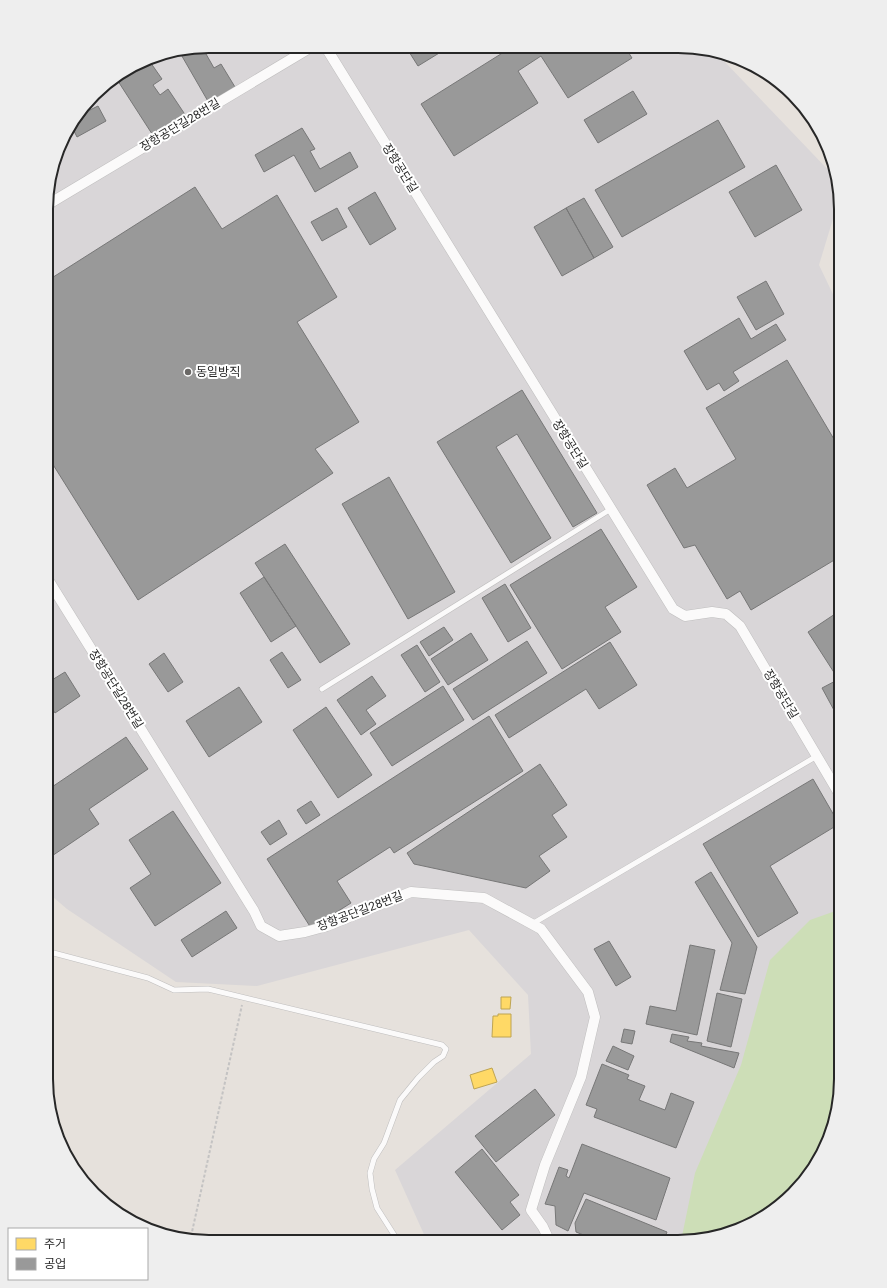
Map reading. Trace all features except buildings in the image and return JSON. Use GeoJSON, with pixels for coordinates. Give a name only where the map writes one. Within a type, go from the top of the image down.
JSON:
{"type":"FeatureCollection","features":[{"type":"Feature","properties":{"kind":"street","name":"장항공단길28번길"},"geometry":{"type":"LineString","coordinates":[[53,201],[301,53]]}},
{"type":"Feature","properties":{"kind":"street","name":"장항공단길"},"geometry":{"type":"LineString","coordinates":[[329,53],[673,609],[685,616],[712,612],[726,614],[740,626],[834,785]]}},
{"type":"Feature","properties":{"kind":"street","name":"장항공단길28번길"},"geometry":{"type":"LineString","coordinates":[[53,588],[254,911],[261,926],[279,936],[305,932],[327,926],[411,892],[484,898],[541,929],[588,992],[595,1017],[581,1077],[545,1165],[531,1210],[547,1235]]}},
{"type":"Feature","properties":{"kind":"lane"},"geometry":{"type":"LineString","coordinates":[[322,689],[611,509]]}},
{"type":"Feature","properties":{"kind":"lane"},"geometry":{"type":"LineString","coordinates":[[532,924],[817,756]]}},
{"type":"Feature","properties":{"kind":"lane"},"geometry":{"type":"LineString","coordinates":[[53,953],[148,978],[174,990],[208,989],[442,1045],[446,1049],[443,1056],[434,1062],[418,1078],[400,1100],[384,1143],[374,1159],[370,1173],[377,1208],[394,1235]]}},
{"type":"Feature","properties":{"kind":"path"},"geometry":{"type":"LineString","coordinates":[[192,1234],[244,998]]}},
{"type":"Feature","properties":{"kind":"shaded area"},"geometry":{"type":"Polygon","coordinates":[[[199,53],[688,53],[723,60],[829,171],[834,199],[834,216],[819,265],[834,296],[834,1089],[826,1129],[818,1148],[802,1174],[781,1196],[765,1209],[728,1227],[698,1234],[424,1235],[395,1170],[531,1054],[528,995],[469,930],[257,986],[176,982],[67,909],[53,897],[53,199],[61,159],[69,140],[85,114],[114,85],[140,69],[169,58],[199,53]]]}},
{"type":"Feature","properties":{"kind":"green space"},"geometry":{"type":"Polygon","coordinates":[[[834,911],[834,1089],[829,1119],[822,1139],[808,1166],[802,1174],[781,1196],[765,1209],[728,1227],[698,1234],[682,1235],[695,1173],[741,1065],[770,960],[810,920],[834,911]]]}},
{"type":"Feature","properties":{"kind":"place","name":"동일방직"},"geometry":{"type":"Point","coordinates":[188,372]}}]}
